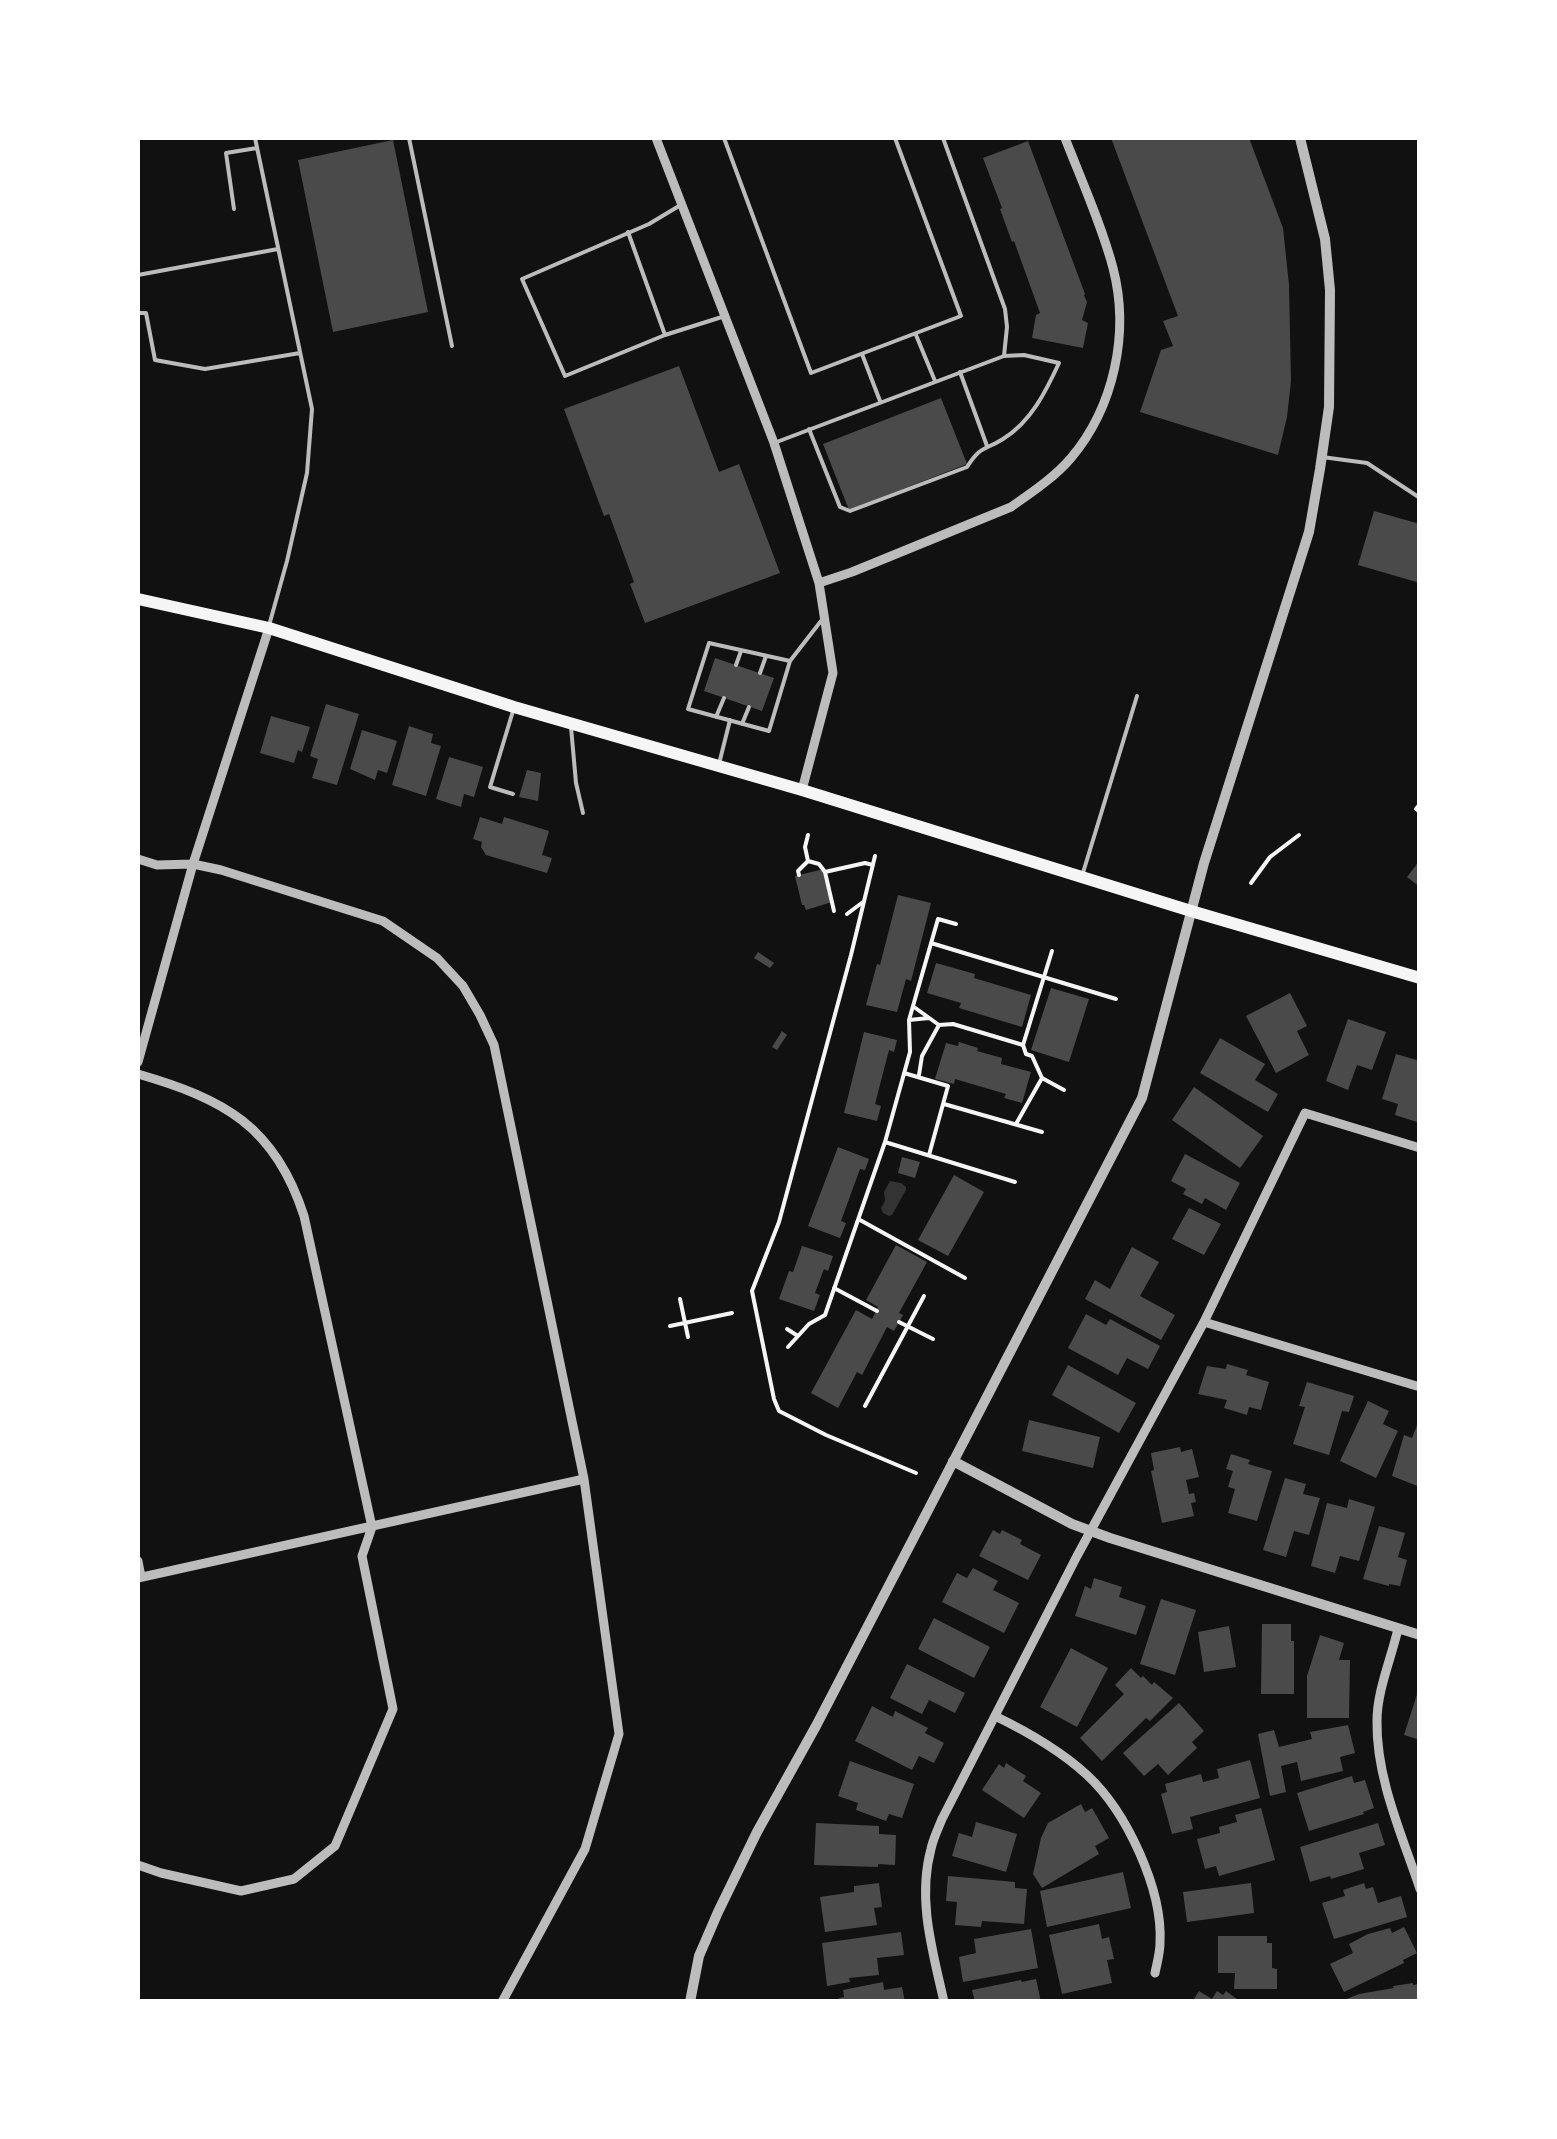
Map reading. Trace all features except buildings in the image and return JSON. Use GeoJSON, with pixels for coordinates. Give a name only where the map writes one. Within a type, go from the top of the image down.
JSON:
{"type":"FeatureCollection","features":[{"type":"Feature","properties":{"kind":"main road"},"geometry":{"type":"LineString","coordinates":[[138,600],[269,628],[514,707],[802,790],[1420,978]]}},
{"type":"Feature","properties":{"kind":"street"},"geometry":{"type":"LineString","coordinates":[[656,138],[774,443],[819,583],[833,673],[802,790]]}},
{"type":"Feature","properties":{"kind":"street"},"geometry":{"type":"LineString","coordinates":[[819,583],[1011,507],[1071,459],[1101,411],[1115,369],[1119,295],[1113,266],[1065,138]]}},
{"type":"Feature","properties":{"kind":"street"},"geometry":{"type":"LineString","coordinates":[[690,2002],[699,1956],[757,1832],[816,1726],[1142,1098],[1191,911],[1309,532],[1322,456],[1329,407],[1330,290],[1325,238],[1300,138]]}},
{"type":"Feature","properties":{"kind":"street"},"geometry":{"type":"LineString","coordinates":[[138,1062],[193,864],[269,628]]}},
{"type":"Feature","properties":{"kind":"street"},"geometry":{"type":"LineString","coordinates":[[138,860],[222,870],[382,922],[436,958],[463,986],[494,1045],[584,1479],[620,1734],[584,1849],[502,2002]]}},
{"type":"Feature","properties":{"kind":"street"},"geometry":{"type":"LineString","coordinates":[[138,1074],[209,1098],[231,1111],[254,1129],[294,1185],[372,1527],[362,1556],[393,1709],[335,1846],[294,1879],[241,1890],[138,1865]]}},
{"type":"Feature","properties":{"kind":"street"},"geometry":{"type":"LineString","coordinates":[[944,2002],[927,1923],[930,1851],[957,1787],[1090,1530],[1204,1322],[1305,1113],[1420,1148]]}},
{"type":"Feature","properties":{"kind":"street"},"geometry":{"type":"LineString","coordinates":[[1204,1322],[1420,1388]]}},
{"type":"Feature","properties":{"kind":"street"},"geometry":{"type":"LineString","coordinates":[[953,1461],[1072,1524],[1420,1636]]}},
{"type":"Feature","properties":{"kind":"street"},"geometry":{"type":"LineString","coordinates":[[138,1561],[139,1578],[584,1479]]}},
{"type":"Feature","properties":{"kind":"street"},"geometry":{"type":"LineString","coordinates":[[1398,1630],[1380,1696],[1378,1745],[1386,1787],[1420,1889]]}},
{"type":"Feature","properties":{"kind":"street"},"geometry":{"type":"LineString","coordinates":[[995,1716],[1058,1751],[1090,1777],[1109,1800],[1152,1887],[1160,1944],[1155,1974]]}},
{"type":"Feature","properties":{"kind":"lane"},"geometry":{"type":"LineString","coordinates":[[254,138],[312,408],[306,472],[269,628]]}},
{"type":"Feature","properties":{"kind":"lane"},"geometry":{"type":"LineString","coordinates":[[409,138],[452,346]]}},
{"type":"Feature","properties":{"kind":"lane"},"geometry":{"type":"LineString","coordinates":[[724,138],[811,372],[961,316],[895,138]]}},
{"type":"Feature","properties":{"kind":"lane"},"geometry":{"type":"LineString","coordinates":[[942,138],[1005,309],[1004,356]]}},
{"type":"Feature","properties":{"kind":"lane"},"geometry":{"type":"LineString","coordinates":[[234,210],[226,153],[257,148]]}},
{"type":"Feature","properties":{"kind":"lane"},"geometry":{"type":"LineString","coordinates":[[682,204],[648,224],[522,280],[565,376],[665,335],[725,316]]}},
{"type":"Feature","properties":{"kind":"lane"},"geometry":{"type":"LineString","coordinates":[[628,232],[665,335]]}},
{"type":"Feature","properties":{"kind":"lane"},"geometry":{"type":"LineString","coordinates":[[138,274],[278,249]]}},
{"type":"Feature","properties":{"kind":"lane"},"geometry":{"type":"LineString","coordinates":[[138,313],[146,312],[155,360],[205,369],[300,353]]}},
{"type":"Feature","properties":{"kind":"lane"},"geometry":{"type":"LineString","coordinates":[[916,333],[935,381]]}},
{"type":"Feature","properties":{"kind":"lane"},"geometry":{"type":"LineString","coordinates":[[862,353],[880,401]]}},
{"type":"Feature","properties":{"kind":"lane"},"geometry":{"type":"LineString","coordinates":[[774,443],[809,429],[880,401],[1004,356],[1024,355],[1059,363],[1034,409],[1004,438],[977,450],[967,466],[850,511],[840,507],[809,429]]}},
{"type":"Feature","properties":{"kind":"lane"},"geometry":{"type":"LineString","coordinates":[[960,372],[987,446]]}},
{"type":"Feature","properties":{"kind":"lane"},"geometry":{"type":"LineString","coordinates":[[1322,456],[1367,463],[1420,498]]}},
{"type":"Feature","properties":{"kind":"lane"},"geometry":{"type":"LineString","coordinates":[[790,661],[709,644],[688,709],[769,730],[790,661],[824,618]]}},
{"type":"Feature","properties":{"kind":"lane"},"geometry":{"type":"LineString","coordinates":[[736,664],[741,651]]}},
{"type":"Feature","properties":{"kind":"lane"},"geometry":{"type":"LineString","coordinates":[[760,674],[766,656]]}},
{"type":"Feature","properties":{"kind":"lane"},"geometry":{"type":"LineString","coordinates":[[1082,876],[1137,696]]}},
{"type":"Feature","properties":{"kind":"lane"},"geometry":{"type":"LineString","coordinates":[[716,717],[724,698]]}},
{"type":"Feature","properties":{"kind":"lane"},"geometry":{"type":"LineString","coordinates":[[513,794],[490,787],[514,707]]}},
{"type":"Feature","properties":{"kind":"lane"},"geometry":{"type":"LineString","coordinates":[[742,724],[749,707]]}},
{"type":"Feature","properties":{"kind":"lane"},"geometry":{"type":"LineString","coordinates":[[718,766],[730,720]]}},
{"type":"Feature","properties":{"kind":"lane"},"geometry":{"type":"LineString","coordinates":[[571,722],[576,783],[583,813]]}},
{"type":"Feature","properties":{"kind":"path"},"geometry":{"type":"LineString","coordinates":[[1420,804],[1416,809],[1420,812]]}},
{"type":"Feature","properties":{"kind":"path"},"geometry":{"type":"LineString","coordinates":[[808,835],[804,847],[808,861]]}},
{"type":"Feature","properties":{"kind":"path"},"geometry":{"type":"LineString","coordinates":[[1251,883],[1270,857],[1299,835]]}},
{"type":"Feature","properties":{"kind":"path"},"geometry":{"type":"LineString","coordinates":[[875,856],[779,1222],[752,1292],[780,1412],[916,1473]]}},
{"type":"Feature","properties":{"kind":"path"},"geometry":{"type":"LineString","coordinates":[[808,861],[819,864],[825,872],[834,911]]}},
{"type":"Feature","properties":{"kind":"path"},"geometry":{"type":"LineString","coordinates":[[799,875],[798,871],[808,861]]}},
{"type":"Feature","properties":{"kind":"path"},"geometry":{"type":"LineString","coordinates":[[825,872],[865,863],[873,865]]}},
{"type":"Feature","properties":{"kind":"path"},"geometry":{"type":"LineString","coordinates":[[848,914],[865,901]]}},
{"type":"Feature","properties":{"kind":"path"},"geometry":{"type":"LineString","coordinates":[[788,1347],[809,1324],[825,1314],[886,1142],[910,1052],[909,1020],[938,918],[956,924]]}},
{"type":"Feature","properties":{"kind":"path"},"geometry":{"type":"LineString","coordinates":[[931,943],[1116,999]]}},
{"type":"Feature","properties":{"kind":"path"},"geometry":{"type":"LineString","coordinates":[[1052,951],[1023,1044],[1042,1078],[1064,1090]]}},
{"type":"Feature","properties":{"kind":"path"},"geometry":{"type":"LineString","coordinates":[[913,1006],[939,1024],[953,1024],[1023,1044]]}},
{"type":"Feature","properties":{"kind":"path"},"geometry":{"type":"LineString","coordinates":[[909,1020],[929,1018]]}},
{"type":"Feature","properties":{"kind":"path"},"geometry":{"type":"LineString","coordinates":[[919,1077],[922,1056],[939,1024]]}},
{"type":"Feature","properties":{"kind":"path"},"geometry":{"type":"LineString","coordinates":[[910,1052],[922,1056]]}},
{"type":"Feature","properties":{"kind":"path"},"geometry":{"type":"LineString","coordinates":[[904,1073],[948,1086],[930,1156]]}},
{"type":"Feature","properties":{"kind":"path"},"geometry":{"type":"LineString","coordinates":[[1016,1124],[1042,1078]]}},
{"type":"Feature","properties":{"kind":"path"},"geometry":{"type":"LineString","coordinates":[[944,1104],[1042,1132]]}},
{"type":"Feature","properties":{"kind":"path"},"geometry":{"type":"LineString","coordinates":[[886,1142],[1016,1182]]}},
{"type":"Feature","properties":{"kind":"path"},"geometry":{"type":"LineString","coordinates":[[860,1220],[965,1278]]}},
{"type":"Feature","properties":{"kind":"path"},"geometry":{"type":"LineString","coordinates":[[834,1288],[877,1310]]}},
{"type":"Feature","properties":{"kind":"path"},"geometry":{"type":"LineString","coordinates":[[865,1406],[924,1296]]}},
{"type":"Feature","properties":{"kind":"path"},"geometry":{"type":"LineString","coordinates":[[680,1299],[688,1336]]}},
{"type":"Feature","properties":{"kind":"path"},"geometry":{"type":"LineString","coordinates":[[670,1326],[732,1312]]}},
{"type":"Feature","properties":{"kind":"path"},"geometry":{"type":"LineString","coordinates":[[899,1322],[933,1339]]}},
{"type":"Feature","properties":{"kind":"path"},"geometry":{"type":"LineString","coordinates":[[787,1329],[798,1336]]}},
{"type":"Feature","properties":{"kind":"shaded area"},"geometry":{"type":"Polygon","coordinates":[[[890,1181],[901,1183],[906,1190],[889,1216],[881,1208],[890,1181]]]}}]}
